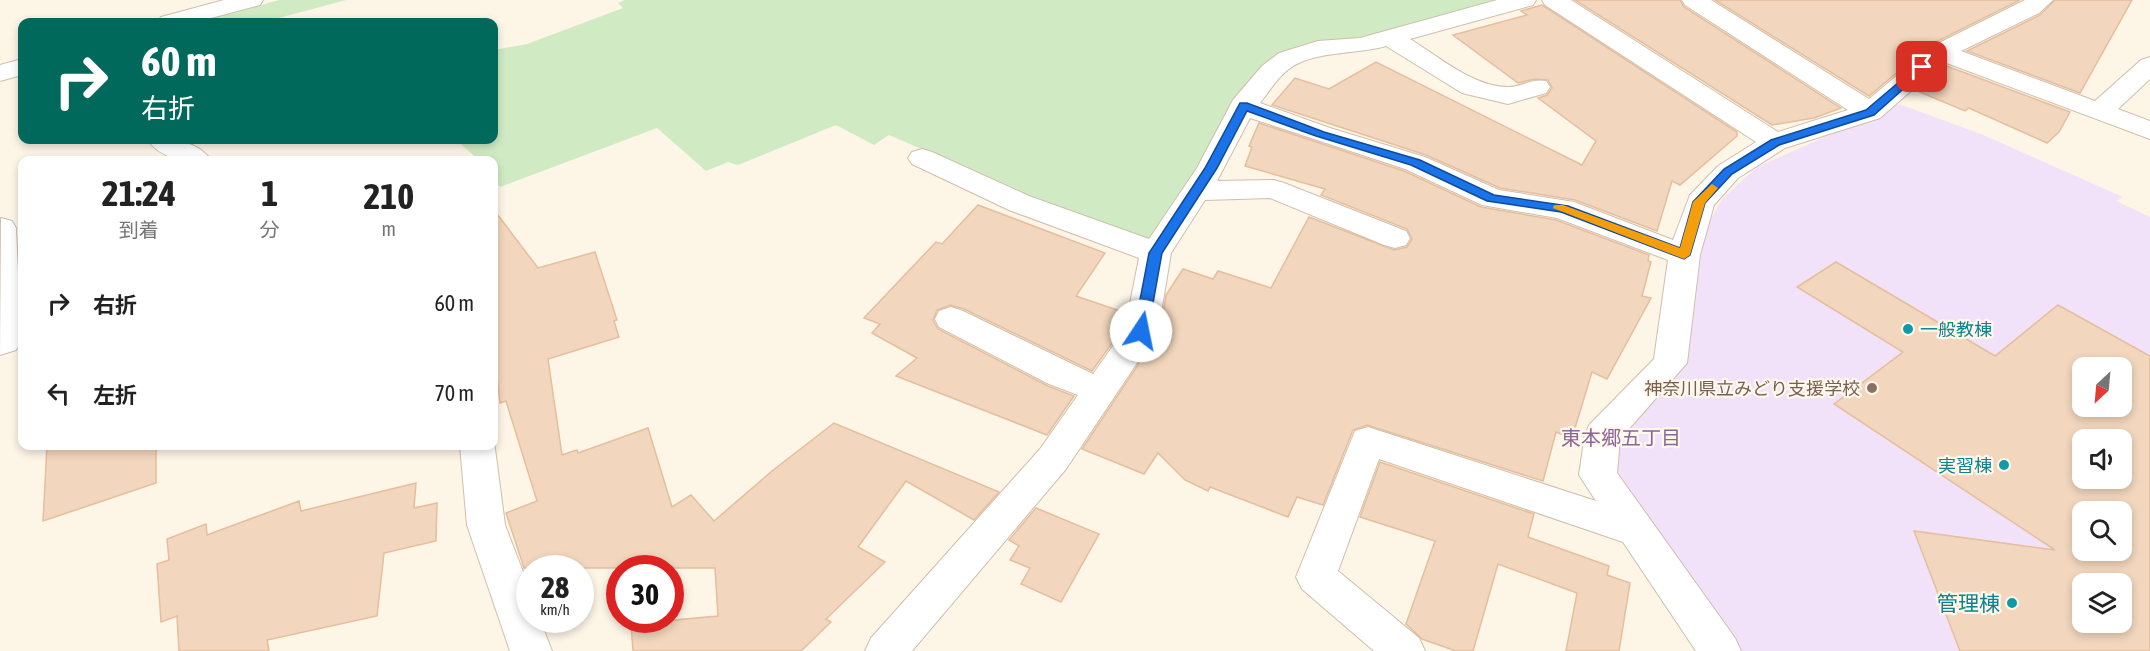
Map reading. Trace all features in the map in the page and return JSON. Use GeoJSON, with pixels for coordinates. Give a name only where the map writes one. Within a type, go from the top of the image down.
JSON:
{"type":"FeatureCollection","features":[{"type":"Feature","properties":{"kind":"street"},"geometry":{"type":"LineString","coordinates":[[176,18],[192,7],[251,0]]}},
{"type":"Feature","properties":{"kind":"street"},"geometry":{"type":"LineString","coordinates":[[886,651],[1053,459],[1141,331],[1156,253],[1196,191],[1244,106],[1271,72],[1288,58],[1318,49],[1361,45],[1524,0]]}},
{"type":"Feature","properties":{"kind":"street"},"geometry":{"type":"LineString","coordinates":[[1554,0],[1775,142]]}},
{"type":"Feature","properties":{"kind":"street"},"geometry":{"type":"LineString","coordinates":[[1694,0],[1870,112]]}},
{"type":"Feature","properties":{"kind":"street"},"geometry":{"type":"LineString","coordinates":[[1720,651],[1598,475],[1603,434],[1670,363],[1684,255],[1700,202],[1728,172],[1775,142],[1870,112],[1940,52],[2030,8],[2041,0]]}},
{"type":"Feature","properties":{"kind":"street"},"geometry":{"type":"LineString","coordinates":[[1389,37],[1471,87],[1508,96],[1537,87]]}},
{"type":"Feature","properties":{"kind":"street"},"geometry":{"type":"LineString","coordinates":[[1940,52],[2150,131]]}},
{"type":"Feature","properties":{"kind":"street"},"geometry":{"type":"LineString","coordinates":[[2099,111],[2150,65]]}},
{"type":"Feature","properties":{"kind":"street"},"geometry":{"type":"LineString","coordinates":[[1244,106],[1320,134],[1415,163],[1492,198],[1563,209],[1684,255]]}},
{"type":"Feature","properties":{"kind":"street"},"geometry":{"type":"LineString","coordinates":[[169,144],[190,156]]}},
{"type":"Feature","properties":{"kind":"street"},"geometry":{"type":"LineString","coordinates":[[922,158],[1019,203],[1156,253]]}},
{"type":"Feature","properties":{"kind":"street"},"geometry":{"type":"LineString","coordinates":[[1196,191],[1274,189],[1395,238]]}},
{"type":"Feature","properties":{"kind":"street"},"geometry":{"type":"LineString","coordinates":[[0,344],[4,342],[0,228],[18,222]]}},
{"type":"Feature","properties":{"kind":"street"},"geometry":{"type":"LineString","coordinates":[[951,319],[1061,375],[1100,390]]}},
{"type":"Feature","properties":{"kind":"street"},"geometry":{"type":"LineString","coordinates":[[1404,651],[1316,577],[1368,441],[1637,531]]}},
{"type":"Feature","properties":{"kind":"street"},"geometry":{"type":"LineString","coordinates":[[478,450],[486,525],[531,651]]}},
{"type":"Feature","properties":{"kind":"shaded area","name":"神奈川県立みどり支援学校"},"geometry":{"type":"Polygon","coordinates":[[[1899,104],[1981,134],[2123,197],[2116,201],[2150,217],[2150,651],[1728,651],[1605,477],[1614,430],[1683,369],[1705,230],[1722,199],[1757,167],[1899,104]]]}},
{"type":"Feature","properties":{"kind":"green space"},"geometry":{"type":"Polygon","coordinates":[[[279,0],[346,0],[279,18],[214,18],[279,0]]]}},
{"type":"Feature","properties":{"kind":"green space"},"geometry":{"type":"Polygon","coordinates":[[[625,0],[1503,0],[1367,37],[1284,52],[1204,158],[1148,240],[1048,204],[889,135],[874,145],[836,125],[738,165],[728,162],[706,171],[657,128],[500,187],[498,184],[498,156],[474,156],[461,144],[498,144],[498,49],[527,44],[623,8],[618,3],[625,0]]]}},
{"type":"Feature","properties":{"kind":"building"},"geometry":{"type":"Polygon","coordinates":[[[1575,0],[1680,0],[1684,7],[1841,108],[1814,118],[1772,125],[1575,0]]]}},
{"type":"Feature","properties":{"kind":"building"},"geometry":{"type":"Polygon","coordinates":[[[1715,0],[2020,0],[1930,45],[1869,96],[1715,0]]]}},
{"type":"Feature","properties":{"kind":"building"},"geometry":{"type":"Polygon","coordinates":[[[2055,0],[2132,0],[2080,93],[1967,51],[2040,15],[2055,0]]]}},
{"type":"Feature","properties":{"kind":"building"},"geometry":{"type":"Polygon","coordinates":[[[1542,5],[1737,132],[1737,136],[1680,185],[1672,181],[1657,231],[1575,200],[1500,188],[1426,155],[1272,105],[1295,78],[1329,89],[1376,62],[1582,165],[1596,141],[1538,98],[1547,95],[1552,88],[1548,80],[1535,79],[1518,83],[1453,35],[1527,15],[1521,11],[1542,5]]]}},
{"type":"Feature","properties":{"kind":"building"},"geometry":{"type":"Polygon","coordinates":[[[1944,65],[2070,112],[2059,132],[2047,143],[1969,108],[1965,111],[1915,90],[1944,65]]]}},
{"type":"Feature","properties":{"kind":"building"},"geometry":{"type":"Polygon","coordinates":[[[1259,123],[1404,171],[1481,207],[1556,220],[1649,255],[1648,261],[1651,262],[1642,296],[1651,298],[1607,379],[1592,372],[1572,438],[1556,432],[1543,481],[1367,425],[1353,430],[1323,505],[1297,497],[1288,517],[1210,487],[1208,491],[1185,480],[1158,453],[1144,474],[1082,449],[1160,332],[1166,295],[1183,269],[1213,279],[1218,271],[1271,288],[1309,217],[1394,250],[1407,247],[1412,239],[1407,229],[1321,195],[1325,189],[1245,166],[1252,147],[1249,146],[1259,123]]]}},
{"type":"Feature","properties":{"kind":"building"},"geometry":{"type":"Polygon","coordinates":[[[978,205],[1105,253],[1076,296],[1126,313],[1123,328],[1092,371],[964,309],[950,305],[937,310],[933,320],[938,329],[1048,386],[1074,396],[1047,435],[896,376],[917,358],[872,333],[880,324],[864,318],[936,242],[942,244],[978,205]]]}},
{"type":"Feature","properties":{"kind":"building"},"geometry":{"type":"Polygon","coordinates":[[[498,215],[538,268],[595,252],[617,320],[614,321],[619,337],[548,359],[562,455],[577,450],[578,453],[648,428],[672,507],[691,495],[714,521],[772,471],[834,423],[999,492],[974,520],[906,481],[858,547],[885,562],[826,619],[831,622],[801,651],[633,651],[632,633],[684,633],[684,619],[718,616],[715,568],[684,568],[684,555],[606,555],[606,568],[594,568],[594,555],[520,555],[506,513],[537,501],[506,401],[500,403],[498,384],[498,215]]]}},
{"type":"Feature","properties":{"kind":"building"},"geometry":{"type":"Polygon","coordinates":[[[1836,262],[1995,356],[2058,305],[2150,356],[2150,651],[1960,651],[1914,531],[2055,550],[1834,404],[1903,352],[1797,287],[1836,262]]]}},
{"type":"Feature","properties":{"kind":"building"},"geometry":{"type":"Polygon","coordinates":[[[47,450],[156,450],[156,483],[43,521],[47,450]]]}},
{"type":"Feature","properties":{"kind":"building"},"geometry":{"type":"Polygon","coordinates":[[[1380,462],[1534,514],[1528,537],[1609,566],[1607,575],[1630,583],[1619,651],[1566,651],[1577,593],[1498,564],[1473,651],[1456,651],[1422,639],[1406,624],[1435,541],[1360,517],[1380,462]]]}},
{"type":"Feature","properties":{"kind":"building"},"geometry":{"type":"Polygon","coordinates":[[[416,483],[414,508],[437,503],[436,541],[384,553],[377,616],[267,640],[269,651],[179,651],[177,616],[161,622],[157,564],[169,560],[167,539],[206,524],[207,535],[299,501],[301,511],[416,483]]]}},
{"type":"Feature","properties":{"kind":"building"},"geometry":{"type":"Polygon","coordinates":[[[1036,508],[1099,534],[1061,602],[1021,584],[1030,568],[1010,560],[1019,546],[1009,540],[1036,508]]]}},
{"type":"Feature","properties":{"kind":"slow traffic"},"geometry":{"type":"LineString","coordinates":[[1559,208],[1684,255],[1700,202],[1712,188]]}},
{"type":"Feature","properties":{"kind":"place","name":"一般教棟"},"geometry":{"type":"Point","coordinates":[1908,329]}},
{"type":"Feature","properties":{"kind":"place","name":"神奈川県立みどり支援学校"},"geometry":{"type":"Point","coordinates":[1872,388]}},
{"type":"Feature","properties":{"kind":"place","name":"実習棟"},"geometry":{"type":"Point","coordinates":[2004,465]}},
{"type":"Feature","properties":{"kind":"place","name":"管理棟"},"geometry":{"type":"Point","coordinates":[2012,603]}},
{"type":"Feature","properties":{"kind":"district","name":"東本郷五丁目"},"geometry":{"type":"Point","coordinates":[1621,437]}},
{"type":"Feature","properties":{"kind":"route"},"geometry":{"type":"LineString","coordinates":[[1141,331],[1156,253],[1211,168],[1244,106],[1320,134],[1415,163],[1492,198],[1563,209],[1684,255],[1700,202],[1728,172],[1775,142],[1870,112],[1922,67]]}}]}
